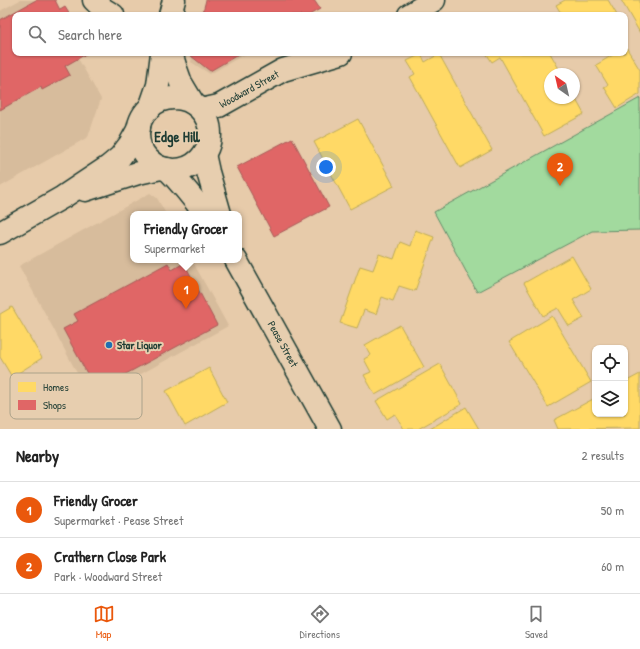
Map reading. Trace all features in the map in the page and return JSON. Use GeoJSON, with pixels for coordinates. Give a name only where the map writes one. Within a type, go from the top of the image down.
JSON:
{"type":"FeatureCollection","features":[{"type":"Feature","properties":{"kind":"street"},"geometry":{"type":"LineString","coordinates":[[94,0],[108,12]]}},
{"type":"Feature","properties":{"kind":"street"},"geometry":{"type":"LineString","coordinates":[[171,12],[174,0]]}},
{"type":"Feature","properties":{"kind":"street"},"geometry":{"type":"LineString","coordinates":[[414,12],[434,0]]}},
{"type":"Feature","properties":{"kind":"street"},"geometry":{"type":"LineString","coordinates":[[150,108],[158,85],[162,56]]}},
{"type":"Feature","properties":{"kind":"street"},"geometry":{"type":"LineString","coordinates":[[63,197],[138,173],[164,168],[173,170],[185,168],[196,163],[204,154],[209,143],[210,131],[208,120],[197,107],[181,83],[172,56]]}},
{"type":"Feature","properties":{"kind":"street","name":"Woodward Street"},"geometry":{"type":"LineString","coordinates":[[197,107],[219,106],[283,70],[331,56]]}},
{"type":"Feature","properties":{"kind":"street"},"geometry":{"type":"LineString","coordinates":[[0,233],[63,197],[108,167],[120,157],[130,144],[143,117],[150,108],[159,102],[170,98],[182,99],[197,107]]}},
{"type":"Feature","properties":{"kind":"street"},"geometry":{"type":"LineString","coordinates":[[139,128],[139,140],[143,152],[151,161],[164,168],[182,184],[203,211]]}},
{"type":"Feature","properties":{"kind":"street"},"geometry":{"type":"LineString","coordinates":[[204,154],[219,211]]}},
{"type":"Feature","properties":{"kind":"street","name":"Pease Street"},"geometry":{"type":"LineString","coordinates":[[238,263],[330,429]]}},
{"type":"Feature","properties":{"kind":"shaded area"},"geometry":{"type":"Polygon","coordinates":[[[20,0],[45,0],[21,12],[12,12],[12,56],[77,56],[101,99],[88,137],[0,187],[0,11],[20,0]]]}},
{"type":"Feature","properties":{"kind":"shaded area"},"geometry":{"type":"Polygon","coordinates":[[[192,56],[242,56],[210,74],[191,62],[192,56]]]}},
{"type":"Feature","properties":{"kind":"shaded area"},"geometry":{"type":"Polygon","coordinates":[[[150,193],[157,198],[164,211],[130,211],[130,263],[194,263],[228,326],[142,373],[77,373],[19,266],[150,193]]]}},
{"type":"Feature","properties":{"kind":"green space"},"geometry":{"type":"Polygon","coordinates":[[[640,98],[640,230],[592,231],[477,292],[434,212],[640,98]]]}},
{"type":"Feature","properties":{"kind":"building: Homes"},"geometry":{"type":"Polygon","coordinates":[[[565,0],[608,0],[615,12],[560,12],[556,5],[565,0]]]}},
{"type":"Feature","properties":{"kind":"building: Homes"},"geometry":{"type":"Polygon","coordinates":[[[621,0],[640,0],[640,33],[628,12],[621,0]]]}},
{"type":"Feature","properties":{"kind":"building: Homes"},"geometry":{"type":"Polygon","coordinates":[[[628,50],[640,70],[640,94],[617,108],[604,87],[608,85],[596,65],[611,56],[628,56],[628,50]]]}},
{"type":"Feature","properties":{"kind":"building: Homes"},"geometry":{"type":"Polygon","coordinates":[[[417,56],[422,56],[425,62],[436,56],[440,56],[492,150],[460,168],[410,77],[415,74],[407,61],[417,56]]]}},
{"type":"Feature","properties":{"kind":"building: Homes"},"geometry":{"type":"Polygon","coordinates":[[[488,56],[552,56],[559,68],[544,68],[544,104],[578,104],[584,114],[544,136],[500,57],[492,62],[488,56]]]}},
{"type":"Feature","properties":{"kind":"building: Homes"},"geometry":{"type":"Polygon","coordinates":[[[358,119],[394,186],[350,209],[314,142],[358,119]]]}},
{"type":"Feature","properties":{"kind":"building: Homes"},"geometry":{"type":"Polygon","coordinates":[[[415,230],[434,237],[415,291],[399,286],[393,301],[382,297],[376,314],[364,310],[357,328],[340,323],[360,266],[373,270],[379,254],[394,259],[400,242],[410,246],[415,230]]]}},
{"type":"Feature","properties":{"kind":"building: Homes"},"geometry":{"type":"Polygon","coordinates":[[[572,256],[591,289],[573,300],[584,318],[569,326],[558,308],[543,316],[524,283],[572,256]]]}},
{"type":"Feature","properties":{"kind":"building: Homes"},"geometry":{"type":"Polygon","coordinates":[[[12,307],[42,358],[18,373],[10,374],[0,357],[0,314],[12,307]]]}},
{"type":"Feature","properties":{"kind":"building: Homes"},"geometry":{"type":"Polygon","coordinates":[[[552,316],[591,382],[548,407],[509,342],[552,316]]]}},
{"type":"Feature","properties":{"kind":"building: Homes"},"geometry":{"type":"Polygon","coordinates":[[[400,325],[424,367],[375,395],[364,375],[371,372],[364,359],[371,355],[365,345],[400,325]]]}},
{"type":"Feature","properties":{"kind":"building: Homes"},"geometry":{"type":"Polygon","coordinates":[[[440,364],[462,404],[418,429],[404,429],[395,414],[387,419],[376,401],[440,364]]]}},
{"type":"Feature","properties":{"kind":"building: Homes"},"geometry":{"type":"Polygon","coordinates":[[[209,368],[227,402],[185,426],[166,391],[209,368]]]}},
{"type":"Feature","properties":{"kind":"building: Homes"},"geometry":{"type":"Polygon","coordinates":[[[640,374],[640,428],[558,429],[554,420],[592,400],[592,417],[628,417],[628,380],[640,374]]]}},
{"type":"Feature","properties":{"kind":"building: Homes"},"geometry":{"type":"Polygon","coordinates":[[[466,407],[479,429],[430,429],[466,407]]]}},
{"type":"Feature","properties":{"kind":"building: Shops"},"geometry":{"type":"Polygon","coordinates":[[[36,0],[55,0],[60,10],[65,7],[68,12],[14,12],[36,0]]]}},
{"type":"Feature","properties":{"kind":"building: Shops"},"geometry":{"type":"Polygon","coordinates":[[[206,0],[314,0],[320,9],[314,12],[203,12],[206,0]]]}},
{"type":"Feature","properties":{"kind":"building: Shops"},"geometry":{"type":"Polygon","coordinates":[[[12,13],[12,56],[82,56],[65,66],[70,75],[42,90],[41,87],[0,110],[0,20],[12,13]]]}},
{"type":"Feature","properties":{"kind":"building: Shops"},"geometry":{"type":"Polygon","coordinates":[[[191,56],[236,56],[210,71],[191,56]]]}},
{"type":"Feature","properties":{"kind":"building: Shops"},"geometry":{"type":"Polygon","coordinates":[[[292,138],[329,207],[274,236],[237,167],[292,138]]]}},
{"type":"Feature","properties":{"kind":"building: Shops"},"geometry":{"type":"Polygon","coordinates":[[[168,263],[172,270],[184,263],[217,325],[128,373],[87,373],[63,329],[78,321],[74,314],[168,263]]]}},
{"type":"Feature","properties":{"kind":"place","name":"Crathern Close Park"},"geometry":{"type":"Point","coordinates":[560,186]}},
{"type":"Feature","properties":{"kind":"place","name":"Friendly Grocer"},"geometry":{"type":"Point","coordinates":[186,309]}},
{"type":"Feature","properties":{"kind":"place","name":"Star Liquor"},"geometry":{"type":"Point","coordinates":[109,345]}},
{"type":"Feature","properties":{"kind":"district","name":"Edge Hill"},"geometry":{"type":"Point","coordinates":[177,136]}}]}
